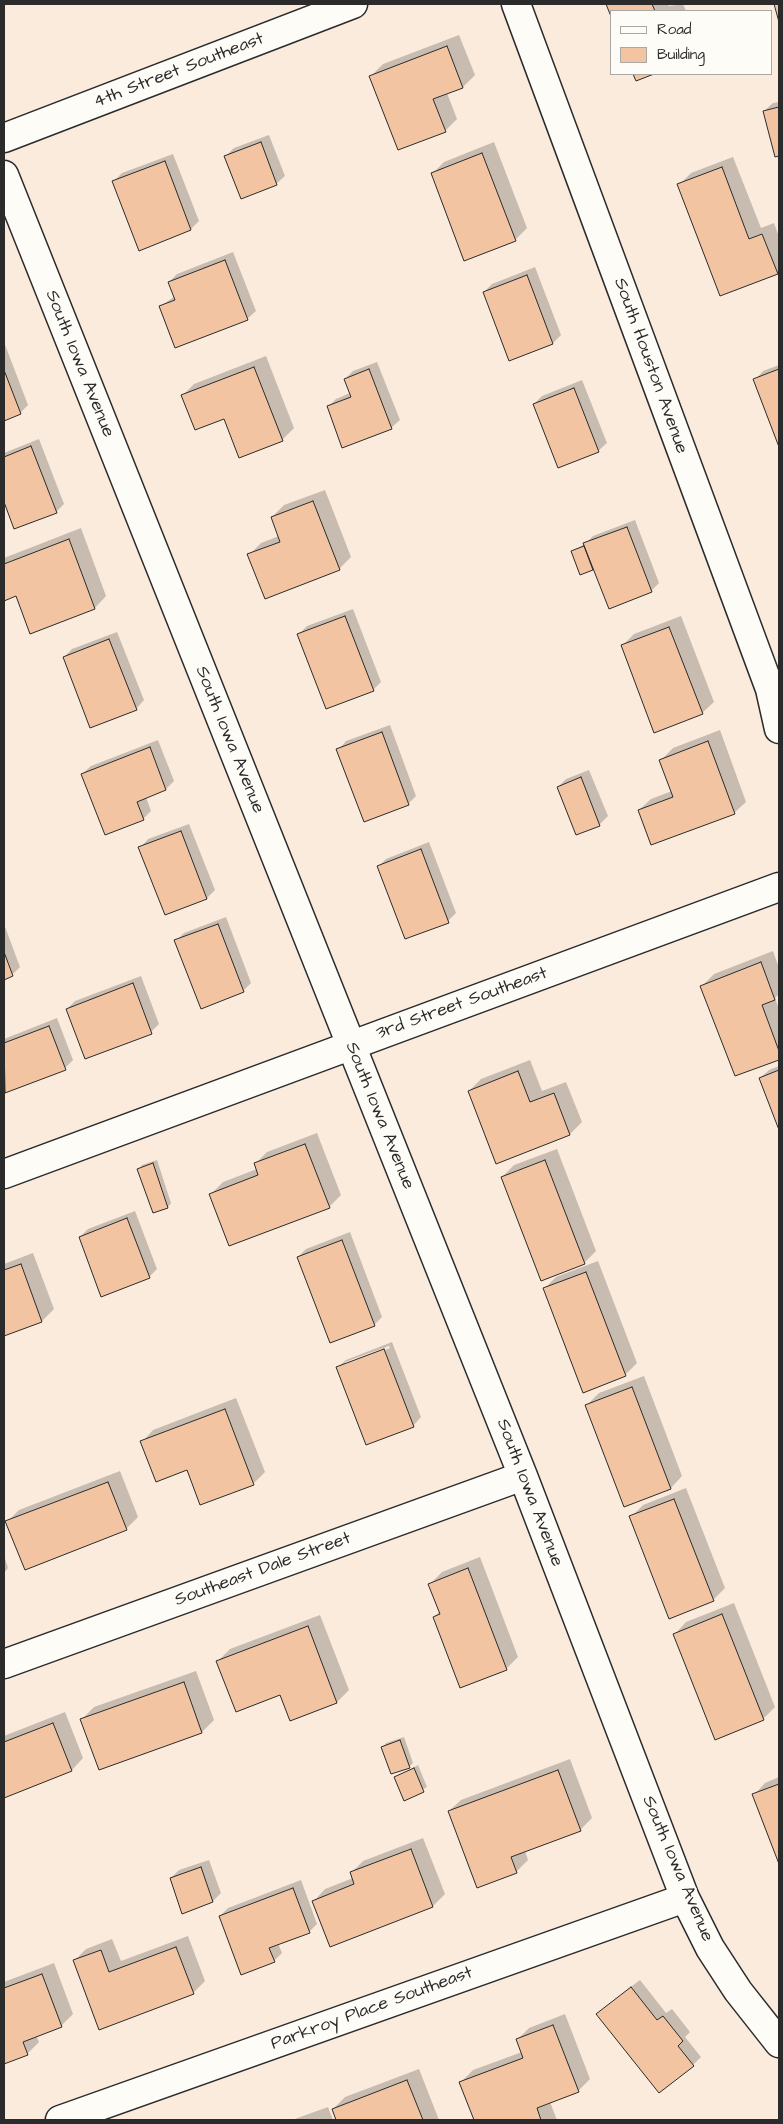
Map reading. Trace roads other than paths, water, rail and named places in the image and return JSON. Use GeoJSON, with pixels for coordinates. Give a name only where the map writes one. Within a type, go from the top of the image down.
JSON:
{"type":"FeatureCollection","features":[{"type":"Feature","properties":{"kind":"street","name":"4th Street Southeast"},"geometry":{"type":"LineString","coordinates":[[4,138],[353,4]]}},
{"type":"Feature","properties":{"kind":"street","name":"South Houston Avenue"},"geometry":{"type":"LineString","coordinates":[[516,4],[770,689],[779,730]]}},
{"type":"Feature","properties":{"kind":"street","name":"South Iowa Avenue"},"geometry":{"type":"LineString","coordinates":[[4,175],[523,1476],[685,1898],[719,1962],[738,1991],[779,2043]]}},
{"type":"Feature","properties":{"kind":"street","name":"3rd Street Southeast"},"geometry":{"type":"LineString","coordinates":[[4,1174],[779,887]]}},
{"type":"Feature","properties":{"kind":"street","name":"Southeast Dale Street"},"geometry":{"type":"LineString","coordinates":[[4,1664],[523,1476]]}},
{"type":"Feature","properties":{"kind":"street","name":"Parkroy Place Southeast"},"geometry":{"type":"LineString","coordinates":[[60,2120],[685,1898]]}}]}
